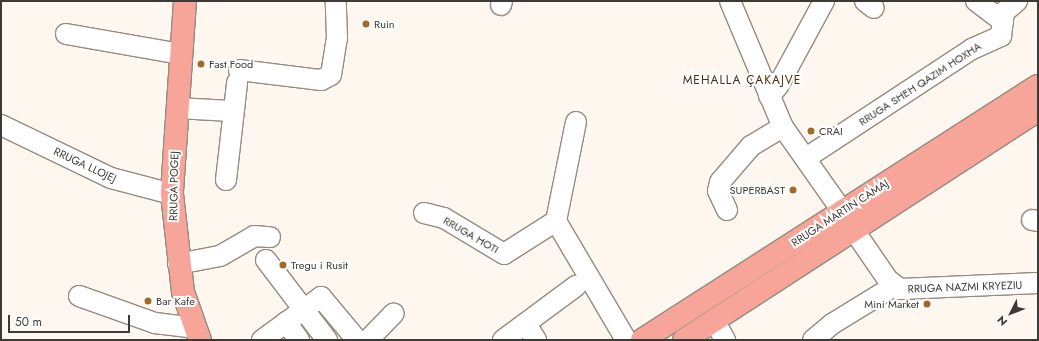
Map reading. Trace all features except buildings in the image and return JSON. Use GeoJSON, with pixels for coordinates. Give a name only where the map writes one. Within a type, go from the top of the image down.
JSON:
{"type":"FeatureCollection","features":[{"type":"Feature","properties":{"kind":"main road","name":"RRUGA POGEJ"},"geometry":{"type":"LineString","coordinates":[[185,1],[172,194],[178,264],[198,334]]}},
{"type":"Feature","properties":{"kind":"main road","name":"RRUGA MARTIN CAMAJ"},"geometry":{"type":"LineString","coordinates":[[684,340],[714,320],[847,220],[1038,86]]}},
{"type":"Feature","properties":{"kind":"main road","name":"RRUGA MARTIN CAMAJ"},"geometry":{"type":"LineString","coordinates":[[642,340],[1038,110]]}},
{"type":"Feature","properties":{"kind":"street"},"geometry":{"type":"LineString","coordinates":[[226,180],[231,111],[238,76],[321,80],[331,75],[337,38],[336,1]]}},
{"type":"Feature","properties":{"kind":"street","name":"RRUGA NAZMI KRYEZIU"},"geometry":{"type":"LineString","coordinates":[[730,1],[768,96],[783,127],[894,286]]}},
{"type":"Feature","properties":{"kind":"street"},"geometry":{"type":"LineString","coordinates":[[768,96],[778,86],[824,1]]}},
{"type":"Feature","properties":{"kind":"street"},"geometry":{"type":"LineString","coordinates":[[976,1],[1003,21]]}},
{"type":"Feature","properties":{"kind":"street","name":"RRUGA SHEH QAZIM HOXHA"},"geometry":{"type":"LineString","coordinates":[[806,158],[972,49],[1001,36],[1004,12],[1017,1]]}},
{"type":"Feature","properties":{"kind":"street"},"geometry":{"type":"LineString","coordinates":[[66,34],[181,54]]}},
{"type":"Feature","properties":{"kind":"street"},"geometry":{"type":"LineString","coordinates":[[177,108],[231,111]]}},
{"type":"Feature","properties":{"kind":"street"},"geometry":{"type":"LineString","coordinates":[[576,122],[559,197],[556,221],[626,340]]}},
{"type":"Feature","properties":{"kind":"street","name":"RRUGA LLOJEJ"},"geometry":{"type":"LineString","coordinates":[[1,125],[111,178],[172,194]]}},
{"type":"Feature","properties":{"kind":"street"},"geometry":{"type":"LineString","coordinates":[[727,210],[718,192],[720,182],[751,146],[783,127]]}},
{"type":"Feature","properties":{"kind":"street","name":"RRUGA HOTI"},"geometry":{"type":"LineString","coordinates":[[424,213],[444,218],[504,254],[556,221]]}},
{"type":"Feature","properties":{"kind":"street"},"geometry":{"type":"LineString","coordinates":[[178,264],[220,256],[254,236],[270,237]]}},
{"type":"Feature","properties":{"kind":"street"},"geometry":{"type":"LineString","coordinates":[[266,260],[327,340]]}},
{"type":"Feature","properties":{"kind":"street","name":"RRUGA NAZMI KRYEZIU"},"geometry":{"type":"LineString","coordinates":[[815,338],[894,286],[918,290],[1038,284]]}},
{"type":"Feature","properties":{"kind":"street"},"geometry":{"type":"LineString","coordinates":[[503,340],[531,333],[576,286]]}},
{"type":"Feature","properties":{"kind":"street"},"geometry":{"type":"LineString","coordinates":[[79,296],[155,324],[198,334]]}},
{"type":"Feature","properties":{"kind":"street"},"geometry":{"type":"LineString","coordinates":[[262,340],[321,298],[357,340]]}},
{"type":"Feature","properties":{"kind":"street"},"geometry":{"type":"LineString","coordinates":[[368,340],[394,313]]}},
{"type":"Feature","properties":{"kind":"street"},"geometry":{"type":"LineString","coordinates":[[714,320],[725,340]]}},
{"type":"Feature","properties":{"kind":"street"},"geometry":{"type":"LineString","coordinates":[[286,322],[299,340]]}},
{"type":"Feature","properties":{"kind":"place","name":"Ruin"},"geometry":{"type":"Point","coordinates":[366,24]}},
{"type":"Feature","properties":{"kind":"place","name":"Fast Food"},"geometry":{"type":"Point","coordinates":[201,64]}},
{"type":"Feature","properties":{"kind":"place","name":"CRAI"},"geometry":{"type":"Point","coordinates":[811,131]}},
{"type":"Feature","properties":{"kind":"place","name":"SUPERBAST"},"geometry":{"type":"Point","coordinates":[793,190]}},
{"type":"Feature","properties":{"kind":"place","name":"Tregu i Rusit"},"geometry":{"type":"Point","coordinates":[283,265]}},
{"type":"Feature","properties":{"kind":"place","name":"Bar Kafe"},"geometry":{"type":"Point","coordinates":[148,301]}},
{"type":"Feature","properties":{"kind":"place","name":"Mini Market"},"geometry":{"type":"Point","coordinates":[927,304]}},
{"type":"Feature","properties":{"kind":"district","name":"MEHALLA ÇAKAJVE"},"geometry":{"type":"Point","coordinates":[742,81]}}]}
